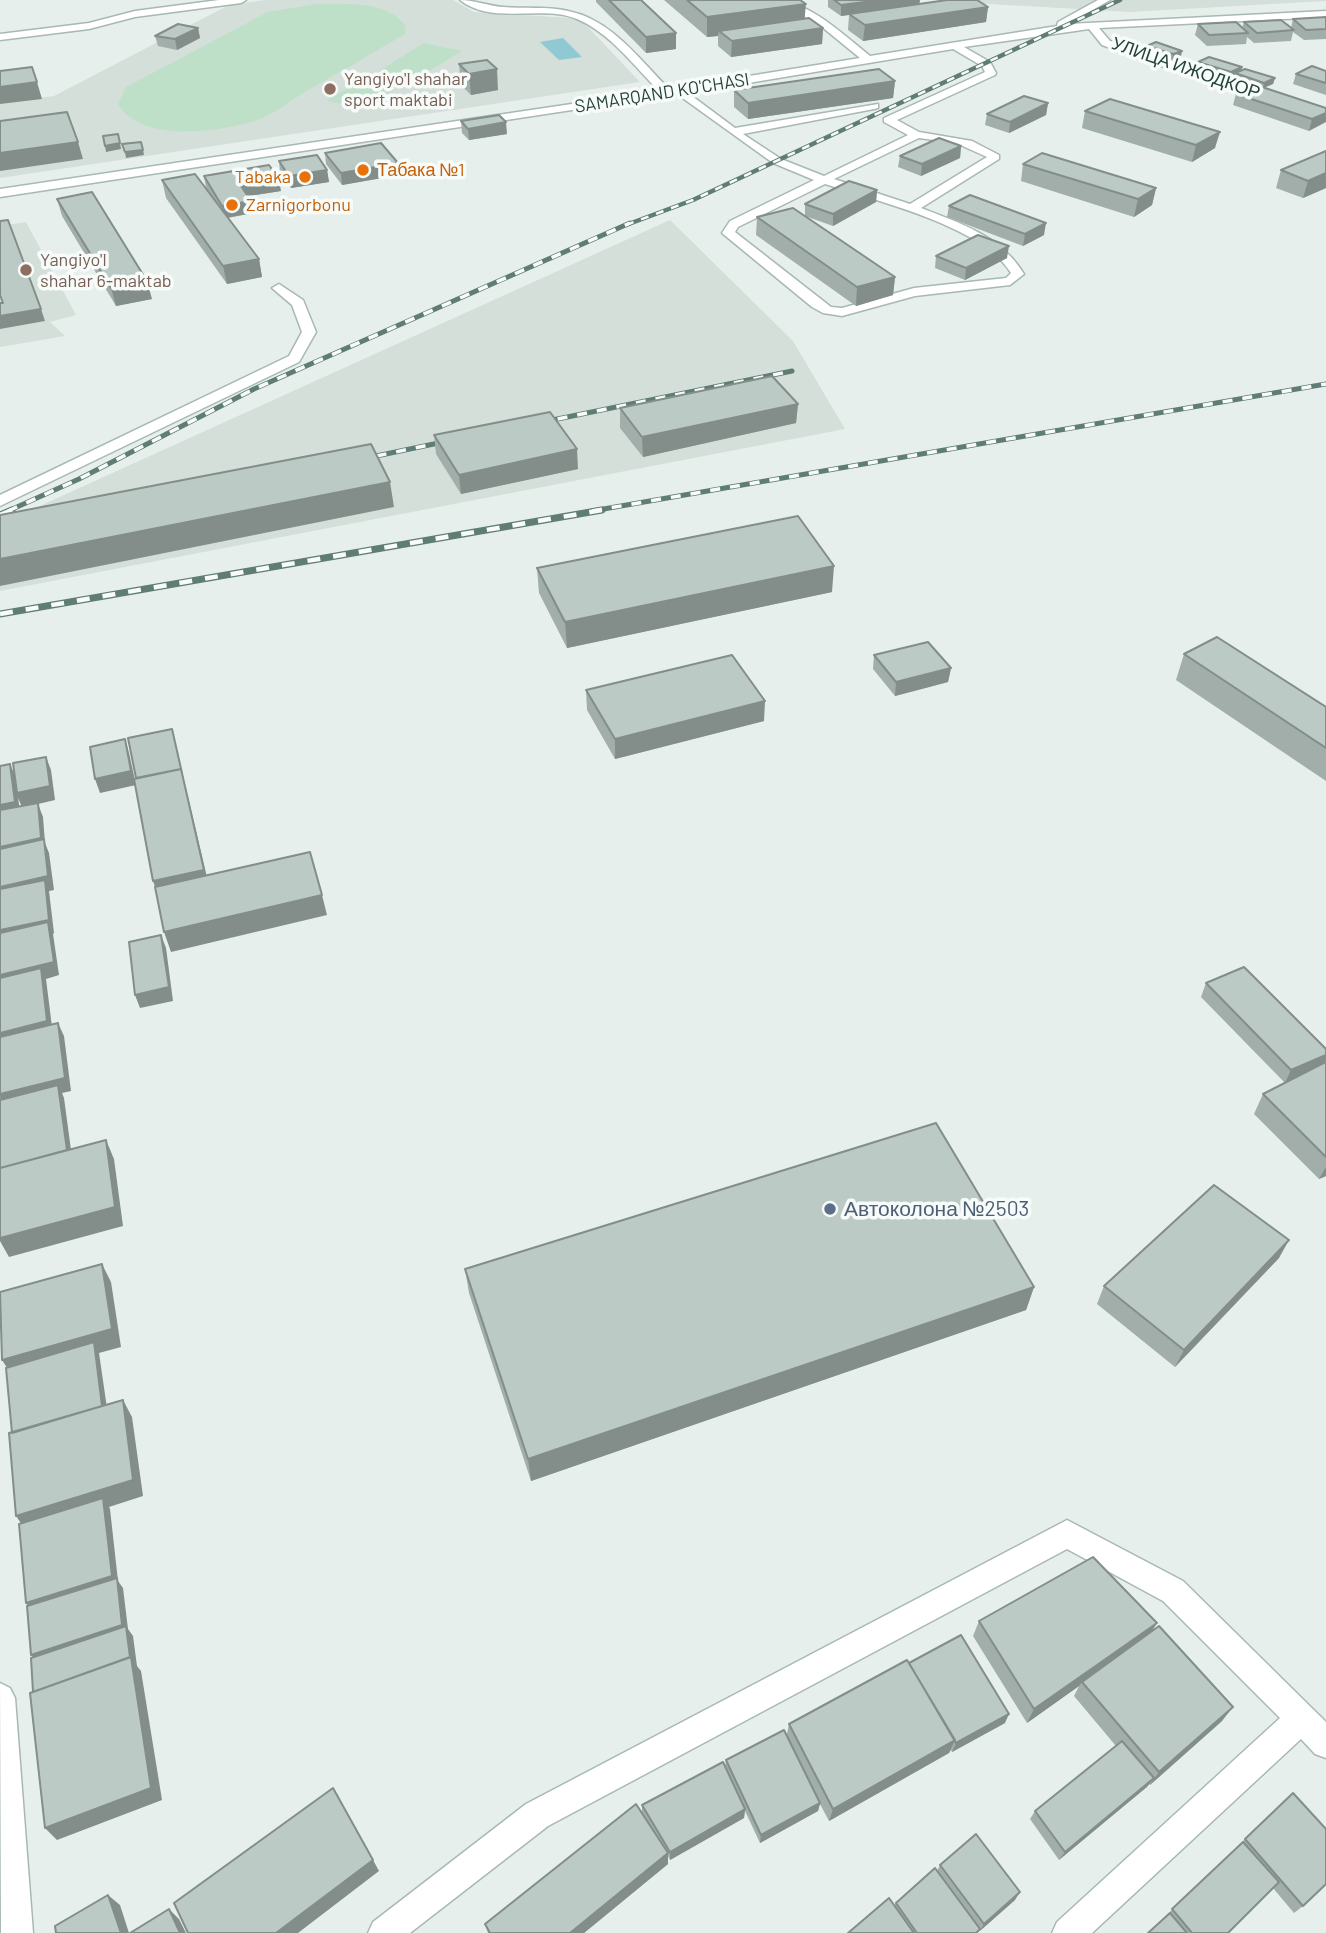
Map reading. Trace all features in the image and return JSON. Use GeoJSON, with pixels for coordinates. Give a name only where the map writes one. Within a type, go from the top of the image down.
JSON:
{"type":"FeatureCollection","features":[{"type":"Feature","properties":{"kind":"street"},"geometry":{"type":"LineString","coordinates":[[0,37],[89,26],[135,14],[241,0]]}},
{"type":"Feature","properties":{"kind":"street"},"geometry":{"type":"LineString","coordinates":[[465,0],[479,8],[568,13],[594,22],[673,92],[777,161],[824,180],[910,209],[967,233],[1003,253],[1018,274],[1010,281],[914,292],[842,312],[828,310],[728,233],[734,224],[824,180],[917,135],[932,135],[986,149],[995,156],[910,209]]}},
{"type":"Feature","properties":{"kind":"street"},"geometry":{"type":"LineString","coordinates":[[779,0],[826,25],[867,59]]}},
{"type":"Feature","properties":{"kind":"street"},"geometry":{"type":"LineString","coordinates":[[1044,31],[1073,19],[1105,0]]}},
{"type":"Feature","properties":{"kind":"street","name":"SAMARQAND KO'CHASI"},"geometry":{"type":"LineString","coordinates":[[0,193],[673,92],[1044,31],[1092,26],[1326,14]]}},
{"type":"Feature","properties":{"kind":"street","name":"УЛИЦА ИЖОДКОР"},"geometry":{"type":"LineString","coordinates":[[1092,26],[1105,43],[1326,114]]}},
{"type":"Feature","properties":{"kind":"street"},"geometry":{"type":"LineString","coordinates":[[917,135],[888,120],[991,73],[986,64],[954,46]]}},
{"type":"Feature","properties":{"kind":"street"},"geometry":{"type":"LineString","coordinates":[[733,132],[874,106]]}},
{"type":"Feature","properties":{"kind":"street"},"geometry":{"type":"LineString","coordinates":[[0,501],[294,359],[309,332],[298,303],[279,288]]}},
{"type":"Feature","properties":{"kind":"street"},"geometry":{"type":"LineString","coordinates":[[384,1933],[537,1815],[1067,1534],[1173,1591],[1326,1743]]}},
{"type":"Feature","properties":{"kind":"street"},"geometry":{"type":"LineString","coordinates":[[0,1698],[1,1742],[17,1933]]}},
{"type":"Feature","properties":{"kind":"street"},"geometry":{"type":"LineString","coordinates":[[1068,1933],[1301,1719]]}},
{"type":"Feature","properties":{"kind":"shaded area","name":"Yangiyo'l shahar sport maktabi"},"geometry":{"type":"Polygon","coordinates":[[[265,0],[453,0],[474,12],[571,18],[585,24],[640,82],[0,178],[0,103],[54,96],[229,5],[265,0]]]}},
{"type":"Feature","properties":{"kind":"shaded area"},"geometry":{"type":"Polygon","coordinates":[[[966,0],[1326,1],[1130,12],[972,3],[966,0]]]}},
{"type":"Feature","properties":{"kind":"shaded area"},"geometry":{"type":"Polygon","coordinates":[[[670,220],[793,341],[845,429],[0,591],[0,524],[670,220]]]}},
{"type":"Feature","properties":{"kind":"shaded area","name":"Yangiyo'l shahar 6-maktab"},"geometry":{"type":"Polygon","coordinates":[[[26,222],[76,315],[50,322],[65,336],[0,347],[0,226],[26,222]]]}},
{"type":"Feature","properties":{"kind":"green space"},"geometry":{"type":"Polygon","coordinates":[[[317,4],[353,4],[378,8],[398,18],[406,27],[405,34],[269,115],[241,124],[203,131],[162,130],[129,117],[118,104],[126,87],[268,12],[317,4]]]}},
{"type":"Feature","properties":{"kind":"green space"},"geometry":{"type":"Polygon","coordinates":[[[424,43],[462,51],[418,78],[379,71],[424,43]]]}},
{"type":"Feature","properties":{"kind":"green space"},"geometry":{"type":"Polygon","coordinates":[[[356,83],[394,90],[365,108],[327,101],[356,83]]]}},
{"type":"Feature","properties":{"kind":"water"},"geometry":{"type":"Polygon","coordinates":[[[563,38],[582,57],[559,60],[540,42],[563,38]]]}},
{"type":"Feature","properties":{"kind":"building"},"geometry":{"type":"Polygon","coordinates":[[[609,0],[641,0],[676,33],[646,37],[609,0]]]}},
{"type":"Feature","properties":{"kind":"building"},"geometry":{"type":"Polygon","coordinates":[[[687,0],[800,0],[806,4],[707,17],[687,0]]]}},
{"type":"Feature","properties":{"kind":"building"},"geometry":{"type":"Polygon","coordinates":[[[834,0],[880,0],[841,5],[834,0]]]}},
{"type":"Feature","properties":{"kind":"building"},"geometry":{"type":"Polygon","coordinates":[[[947,0],[977,0],[988,7],[865,25],[849,14],[947,0]]]}},
{"type":"Feature","properties":{"kind":"building"},"geometry":{"type":"Polygon","coordinates":[[[1326,17],[1326,29],[1306,30],[1293,19],[1326,17]]]}},
{"type":"Feature","properties":{"kind":"building"},"geometry":{"type":"Polygon","coordinates":[[[809,18],[823,28],[732,41],[719,31],[809,18]]]}},
{"type":"Feature","properties":{"kind":"building"},"geometry":{"type":"Polygon","coordinates":[[[1281,20],[1294,30],[1257,33],[1244,22],[1281,20]]]}},
{"type":"Feature","properties":{"kind":"building"},"geometry":{"type":"Polygon","coordinates":[[[1236,22],[1248,33],[1209,35],[1198,24],[1236,22]]]}},
{"type":"Feature","properties":{"kind":"building"},"geometry":{"type":"Polygon","coordinates":[[[178,24],[198,28],[175,39],[155,36],[178,24]]]}},
{"type":"Feature","properties":{"kind":"building"},"geometry":{"type":"Polygon","coordinates":[[[1156,42],[1182,51],[1173,54],[1147,46],[1156,42]]]}},
{"type":"Feature","properties":{"kind":"building"},"geometry":{"type":"Polygon","coordinates":[[[1209,57],[1242,67],[1231,72],[1198,62],[1209,57]]]}},
{"type":"Feature","properties":{"kind":"building"},"geometry":{"type":"Polygon","coordinates":[[[487,60],[497,69],[469,74],[459,64],[487,60]]]}},
{"type":"Feature","properties":{"kind":"building"},"geometry":{"type":"Polygon","coordinates":[[[1312,66],[1326,71],[1326,83],[1296,74],[1312,66]]]}},
{"type":"Feature","properties":{"kind":"building"},"geometry":{"type":"Polygon","coordinates":[[[32,67],[37,82],[0,87],[0,71],[32,67]]]}},
{"type":"Feature","properties":{"kind":"building"},"geometry":{"type":"Polygon","coordinates":[[[879,69],[895,81],[748,103],[734,90],[879,69]]]}},
{"type":"Feature","properties":{"kind":"building"},"geometry":{"type":"Polygon","coordinates":[[[1245,69],[1275,78],[1264,83],[1235,73],[1245,69]]]}},
{"type":"Feature","properties":{"kind":"building"},"geometry":{"type":"Polygon","coordinates":[[[1256,85],[1326,108],[1326,113],[1312,119],[1236,94],[1256,85]]]}},
{"type":"Feature","properties":{"kind":"building"},"geometry":{"type":"Polygon","coordinates":[[[1024,96],[1048,103],[1010,122],[987,114],[1024,96]]]}},
{"type":"Feature","properties":{"kind":"building"},"geometry":{"type":"Polygon","coordinates":[[[1110,99],[1220,132],[1196,145],[1085,111],[1110,99]]]}},
{"type":"Feature","properties":{"kind":"building"},"geometry":{"type":"Polygon","coordinates":[[[67,112],[78,142],[0,153],[0,121],[67,112]]]}},
{"type":"Feature","properties":{"kind":"building"},"geometry":{"type":"Polygon","coordinates":[[[499,115],[506,122],[468,129],[461,121],[499,115]]]}},
{"type":"Feature","properties":{"kind":"building"},"geometry":{"type":"Polygon","coordinates":[[[118,134],[120,143],[105,146],[103,136],[118,134]]]}},
{"type":"Feature","properties":{"kind":"building"},"geometry":{"type":"Polygon","coordinates":[[[939,138],[961,146],[922,164],[900,156],[939,138]]]}},
{"type":"Feature","properties":{"kind":"building"},"geometry":{"type":"Polygon","coordinates":[[[141,142],[143,150],[125,152],[122,144],[141,142]]]}},
{"type":"Feature","properties":{"kind":"building"},"geometry":{"type":"Polygon","coordinates":[[[381,143],[398,163],[341,173],[325,153],[381,143]]]}},
{"type":"Feature","properties":{"kind":"building"},"geometry":{"type":"Polygon","coordinates":[[[1326,151],[1326,173],[1308,181],[1281,170],[1326,151]]]}},
{"type":"Feature","properties":{"kind":"building"},"geometry":{"type":"Polygon","coordinates":[[[1042,153],[1156,188],[1138,199],[1023,164],[1042,153]]]}},
{"type":"Feature","properties":{"kind":"building"},"geometry":{"type":"Polygon","coordinates":[[[317,155],[327,170],[289,176],[279,161],[317,155]]]}},
{"type":"Feature","properties":{"kind":"building"},"geometry":{"type":"Polygon","coordinates":[[[269,165],[279,179],[241,186],[251,201],[222,206],[204,176],[269,165]]]}},
{"type":"Feature","properties":{"kind":"building"},"geometry":{"type":"Polygon","coordinates":[[[195,174],[259,259],[223,266],[162,180],[195,174]]]}},
{"type":"Feature","properties":{"kind":"building"},"geometry":{"type":"Polygon","coordinates":[[[849,181],[877,190],[833,214],[805,204],[849,181]]]}},
{"type":"Feature","properties":{"kind":"building"},"geometry":{"type":"Polygon","coordinates":[[[92,192],[147,281],[111,288],[57,199],[92,192]]]}},
{"type":"Feature","properties":{"kind":"building"},"geometry":{"type":"Polygon","coordinates":[[[970,195],[1046,223],[1025,234],[949,206],[970,195]]]}},
{"type":"Feature","properties":{"kind":"building"},"geometry":{"type":"Polygon","coordinates":[[[793,208],[895,277],[857,287],[757,217],[793,208]]]}},
{"type":"Feature","properties":{"kind":"building"},"geometry":{"type":"Polygon","coordinates":[[[8,220],[41,309],[0,316],[0,303],[3,303],[0,295],[0,221],[8,220]]]}},
{"type":"Feature","properties":{"kind":"building"},"geometry":{"type":"Polygon","coordinates":[[[978,235],[1009,246],[966,268],[936,256],[978,235]]]}},
{"type":"Feature","properties":{"kind":"building"},"geometry":{"type":"Polygon","coordinates":[[[772,376],[798,404],[642,437],[620,408],[772,376]]]}},
{"type":"Feature","properties":{"kind":"building"},"geometry":{"type":"Polygon","coordinates":[[[550,412],[577,449],[459,475],[434,435],[550,412]]]}},
{"type":"Feature","properties":{"kind":"building"},"geometry":{"type":"Polygon","coordinates":[[[371,444],[390,482],[0,559],[0,515],[371,444]]]}},
{"type":"Feature","properties":{"kind":"building"},"geometry":{"type":"Polygon","coordinates":[[[798,516],[834,566],[565,622],[537,568],[798,516]]]}},
{"type":"Feature","properties":{"kind":"building"},"geometry":{"type":"Polygon","coordinates":[[[1217,637],[1326,707],[1326,748],[1184,654],[1217,637]]]}},
{"type":"Feature","properties":{"kind":"building"},"geometry":{"type":"Polygon","coordinates":[[[928,642],[951,668],[896,682],[874,655],[928,642]]]}},
{"type":"Feature","properties":{"kind":"building"},"geometry":{"type":"Polygon","coordinates":[[[732,655],[765,701],[615,739],[586,690],[732,655]]]}},
{"type":"Feature","properties":{"kind":"building"},"geometry":{"type":"Polygon","coordinates":[[[172,729],[182,773],[181,769],[136,778],[128,738],[172,729]]]}},
{"type":"Feature","properties":{"kind":"building"},"geometry":{"type":"Polygon","coordinates":[[[125,739],[131,771],[95,779],[90,747],[125,739]]]}},
{"type":"Feature","properties":{"kind":"building"},"geometry":{"type":"Polygon","coordinates":[[[46,757],[50,786],[17,793],[13,763],[46,757]]]}},
{"type":"Feature","properties":{"kind":"building"},"geometry":{"type":"Polygon","coordinates":[[[10,764],[15,802],[0,805],[0,766],[10,764]]]}},
{"type":"Feature","properties":{"kind":"building"},"geometry":{"type":"Polygon","coordinates":[[[181,769],[204,870],[153,881],[134,779],[181,769]]]}},
{"type":"Feature","properties":{"kind":"building"},"geometry":{"type":"Polygon","coordinates":[[[38,803],[41,838],[0,847],[0,810],[38,803]]]}},
{"type":"Feature","properties":{"kind":"building"},"geometry":{"type":"Polygon","coordinates":[[[44,839],[48,876],[0,887],[0,849],[44,839]]]}},
{"type":"Feature","properties":{"kind":"building"},"geometry":{"type":"Polygon","coordinates":[[[310,852],[322,895],[164,932],[155,887],[310,852]]]}},
{"type":"Feature","properties":{"kind":"building"},"geometry":{"type":"Polygon","coordinates":[[[45,880],[49,920],[0,930],[0,889],[45,880]]]}},
{"type":"Feature","properties":{"kind":"building"},"geometry":{"type":"Polygon","coordinates":[[[48,922],[54,962],[0,975],[0,933],[48,922]]]}},
{"type":"Feature","properties":{"kind":"building"},"geometry":{"type":"Polygon","coordinates":[[[161,935],[169,987],[135,995],[129,942],[161,935]]]}},
{"type":"Feature","properties":{"kind":"building"},"geometry":{"type":"Polygon","coordinates":[[[1244,967],[1326,1049],[1326,1055],[1291,1070],[1206,983],[1244,967]]]}},
{"type":"Feature","properties":{"kind":"building"},"geometry":{"type":"Polygon","coordinates":[[[41,968],[47,1021],[0,1033],[0,978],[41,968]]]}},
{"type":"Feature","properties":{"kind":"building"},"geometry":{"type":"Polygon","coordinates":[[[58,1023],[65,1078],[0,1094],[0,1037],[58,1023]]]}},
{"type":"Feature","properties":{"kind":"building"},"geometry":{"type":"Polygon","coordinates":[[[1326,1062],[1326,1157],[1263,1094],[1326,1062]]]}},
{"type":"Feature","properties":{"kind":"building"},"geometry":{"type":"Polygon","coordinates":[[[58,1085],[67,1150],[0,1168],[0,1100],[58,1085]]]}},
{"type":"Feature","properties":{"kind":"building"},"geometry":{"type":"Polygon","coordinates":[[[936,1123],[1034,1287],[528,1459],[465,1269],[936,1123]]]}},
{"type":"Feature","properties":{"kind":"building"},"geometry":{"type":"Polygon","coordinates":[[[106,1140],[115,1207],[0,1238],[0,1168],[106,1140]]]}},
{"type":"Feature","properties":{"kind":"building"},"geometry":{"type":"Polygon","coordinates":[[[1214,1185],[1289,1240],[1184,1350],[1104,1286],[1214,1185]]]}},
{"type":"Feature","properties":{"kind":"building"},"geometry":{"type":"Polygon","coordinates":[[[102,1264],[112,1329],[2,1360],[0,1292],[102,1264]]]}},
{"type":"Feature","properties":{"kind":"building"},"geometry":{"type":"Polygon","coordinates":[[[94,1342],[102,1406],[12,1433],[6,1368],[94,1342]]]}},
{"type":"Feature","properties":{"kind":"building"},"geometry":{"type":"Polygon","coordinates":[[[123,1400],[133,1480],[16,1516],[9,1433],[123,1400]]]}},
{"type":"Feature","properties":{"kind":"building"},"geometry":{"type":"Polygon","coordinates":[[[103,1498],[112,1576],[26,1603],[19,1524],[103,1498]]]}},
{"type":"Feature","properties":{"kind":"building"},"geometry":{"type":"Polygon","coordinates":[[[1093,1557],[1157,1623],[1034,1709],[979,1621],[1093,1557]]]}},
{"type":"Feature","properties":{"kind":"building"},"geometry":{"type":"Polygon","coordinates":[[[117,1578],[122,1625],[31,1655],[27,1606],[117,1578]]]}},
{"type":"Feature","properties":{"kind":"building"},"geometry":{"type":"Polygon","coordinates":[[[126,1626],[130,1657],[33,1692],[31,1658],[126,1626]]]}},
{"type":"Feature","properties":{"kind":"building"},"geometry":{"type":"Polygon","coordinates":[[[1159,1626],[1233,1707],[1159,1772],[1082,1682],[1159,1626]]]}},
{"type":"Feature","properties":{"kind":"building"},"geometry":{"type":"Polygon","coordinates":[[[961,1635],[1009,1714],[956,1743],[909,1663],[961,1635]]]}},
{"type":"Feature","properties":{"kind":"building"},"geometry":{"type":"Polygon","coordinates":[[[131,1657],[151,1788],[45,1828],[30,1693],[131,1657]]]}},
{"type":"Feature","properties":{"kind":"building"},"geometry":{"type":"Polygon","coordinates":[[[907,1660],[955,1740],[833,1809],[789,1724],[907,1660]]]}},
{"type":"Feature","properties":{"kind":"building"},"geometry":{"type":"Polygon","coordinates":[[[784,1730],[820,1803],[761,1835],[726,1760],[784,1730]]]}},
{"type":"Feature","properties":{"kind":"building"},"geometry":{"type":"Polygon","coordinates":[[[1122,1741],[1154,1778],[1065,1852],[1035,1811],[1122,1741]]]}},
{"type":"Feature","properties":{"kind":"building"},"geometry":{"type":"Polygon","coordinates":[[[723,1762],[745,1809],[670,1852],[642,1805],[723,1762]]]}},
{"type":"Feature","properties":{"kind":"building"},"geometry":{"type":"Polygon","coordinates":[[[333,1788],[373,1860],[276,1933],[188,1933],[174,1903],[333,1788]]]}},
{"type":"Feature","properties":{"kind":"building"},"geometry":{"type":"Polygon","coordinates":[[[1293,1793],[1326,1829],[1326,1884],[1303,1906],[1245,1839],[1293,1793]]]}},
{"type":"Feature","properties":{"kind":"building"},"geometry":{"type":"Polygon","coordinates":[[[636,1804],[668,1853],[570,1933],[490,1933],[485,1924],[636,1804]]]}},
{"type":"Feature","properties":{"kind":"building"},"geometry":{"type":"Polygon","coordinates":[[[976,1834],[1020,1892],[984,1924],[940,1865],[976,1834]]]}},
{"type":"Feature","properties":{"kind":"building"},"geometry":{"type":"Polygon","coordinates":[[[1243,1842],[1279,1882],[1228,1933],[1192,1933],[1172,1909],[1243,1842]]]}},
{"type":"Feature","properties":{"kind":"building"},"geometry":{"type":"Polygon","coordinates":[[[935,1868],[980,1929],[976,1933],[917,1933],[896,1903],[935,1868]]]}},
{"type":"Feature","properties":{"kind":"building"},"geometry":{"type":"Polygon","coordinates":[[[108,1895],[121,1933],[56,1933],[55,1926],[108,1895]]]}},
{"type":"Feature","properties":{"kind":"building"},"geometry":{"type":"Polygon","coordinates":[[[889,1898],[914,1933],[848,1933],[889,1898]]]}},
{"type":"Feature","properties":{"kind":"building"},"geometry":{"type":"Polygon","coordinates":[[[169,1909],[180,1933],[130,1933],[169,1909]]]}},
{"type":"Feature","properties":{"kind":"building"},"geometry":{"type":"Polygon","coordinates":[[[1170,1913],[1187,1933],[1148,1933],[1170,1913]]]}},
{"type":"Feature","properties":{"kind":"railway"},"geometry":{"type":"LineString","coordinates":[[626,225],[693,200],[1120,0]]}},
{"type":"Feature","properties":{"kind":"railway"},"geometry":{"type":"LineString","coordinates":[[8,511],[79,479],[254,389],[630,223]]}},
{"type":"Feature","properties":{"kind":"railway"},"geometry":{"type":"LineString","coordinates":[[538,423],[792,371]]}},
{"type":"Feature","properties":{"kind":"railway"},"geometry":{"type":"LineString","coordinates":[[592,511],[1326,384]]}},
{"type":"Feature","properties":{"kind":"railway"},"geometry":{"type":"LineString","coordinates":[[357,460],[453,440]]}},
{"type":"Feature","properties":{"kind":"railway"},"geometry":{"type":"LineString","coordinates":[[0,515],[12,510]]}},
{"type":"Feature","properties":{"kind":"railway"},"geometry":{"type":"LineString","coordinates":[[0,614],[602,510]]}},
{"type":"Feature","properties":{"kind":"place","name":"Yangiyo'l shahar sport maktabi"},"geometry":{"type":"Point","coordinates":[330,89]}},
{"type":"Feature","properties":{"kind":"place","name":"Табака №1"},"geometry":{"type":"Point","coordinates":[363,170]}},
{"type":"Feature","properties":{"kind":"place","name":"Tabaka"},"geometry":{"type":"Point","coordinates":[305,177]}},
{"type":"Feature","properties":{"kind":"place","name":"Zarnigorbonu"},"geometry":{"type":"Point","coordinates":[232,205]}},
{"type":"Feature","properties":{"kind":"place","name":"Yangiyo'l shahar 6-maktab"},"geometry":{"type":"Point","coordinates":[26,270]}},
{"type":"Feature","properties":{"kind":"place","name":"Автоколона №2503"},"geometry":{"type":"Point","coordinates":[830,1209]}}]}
